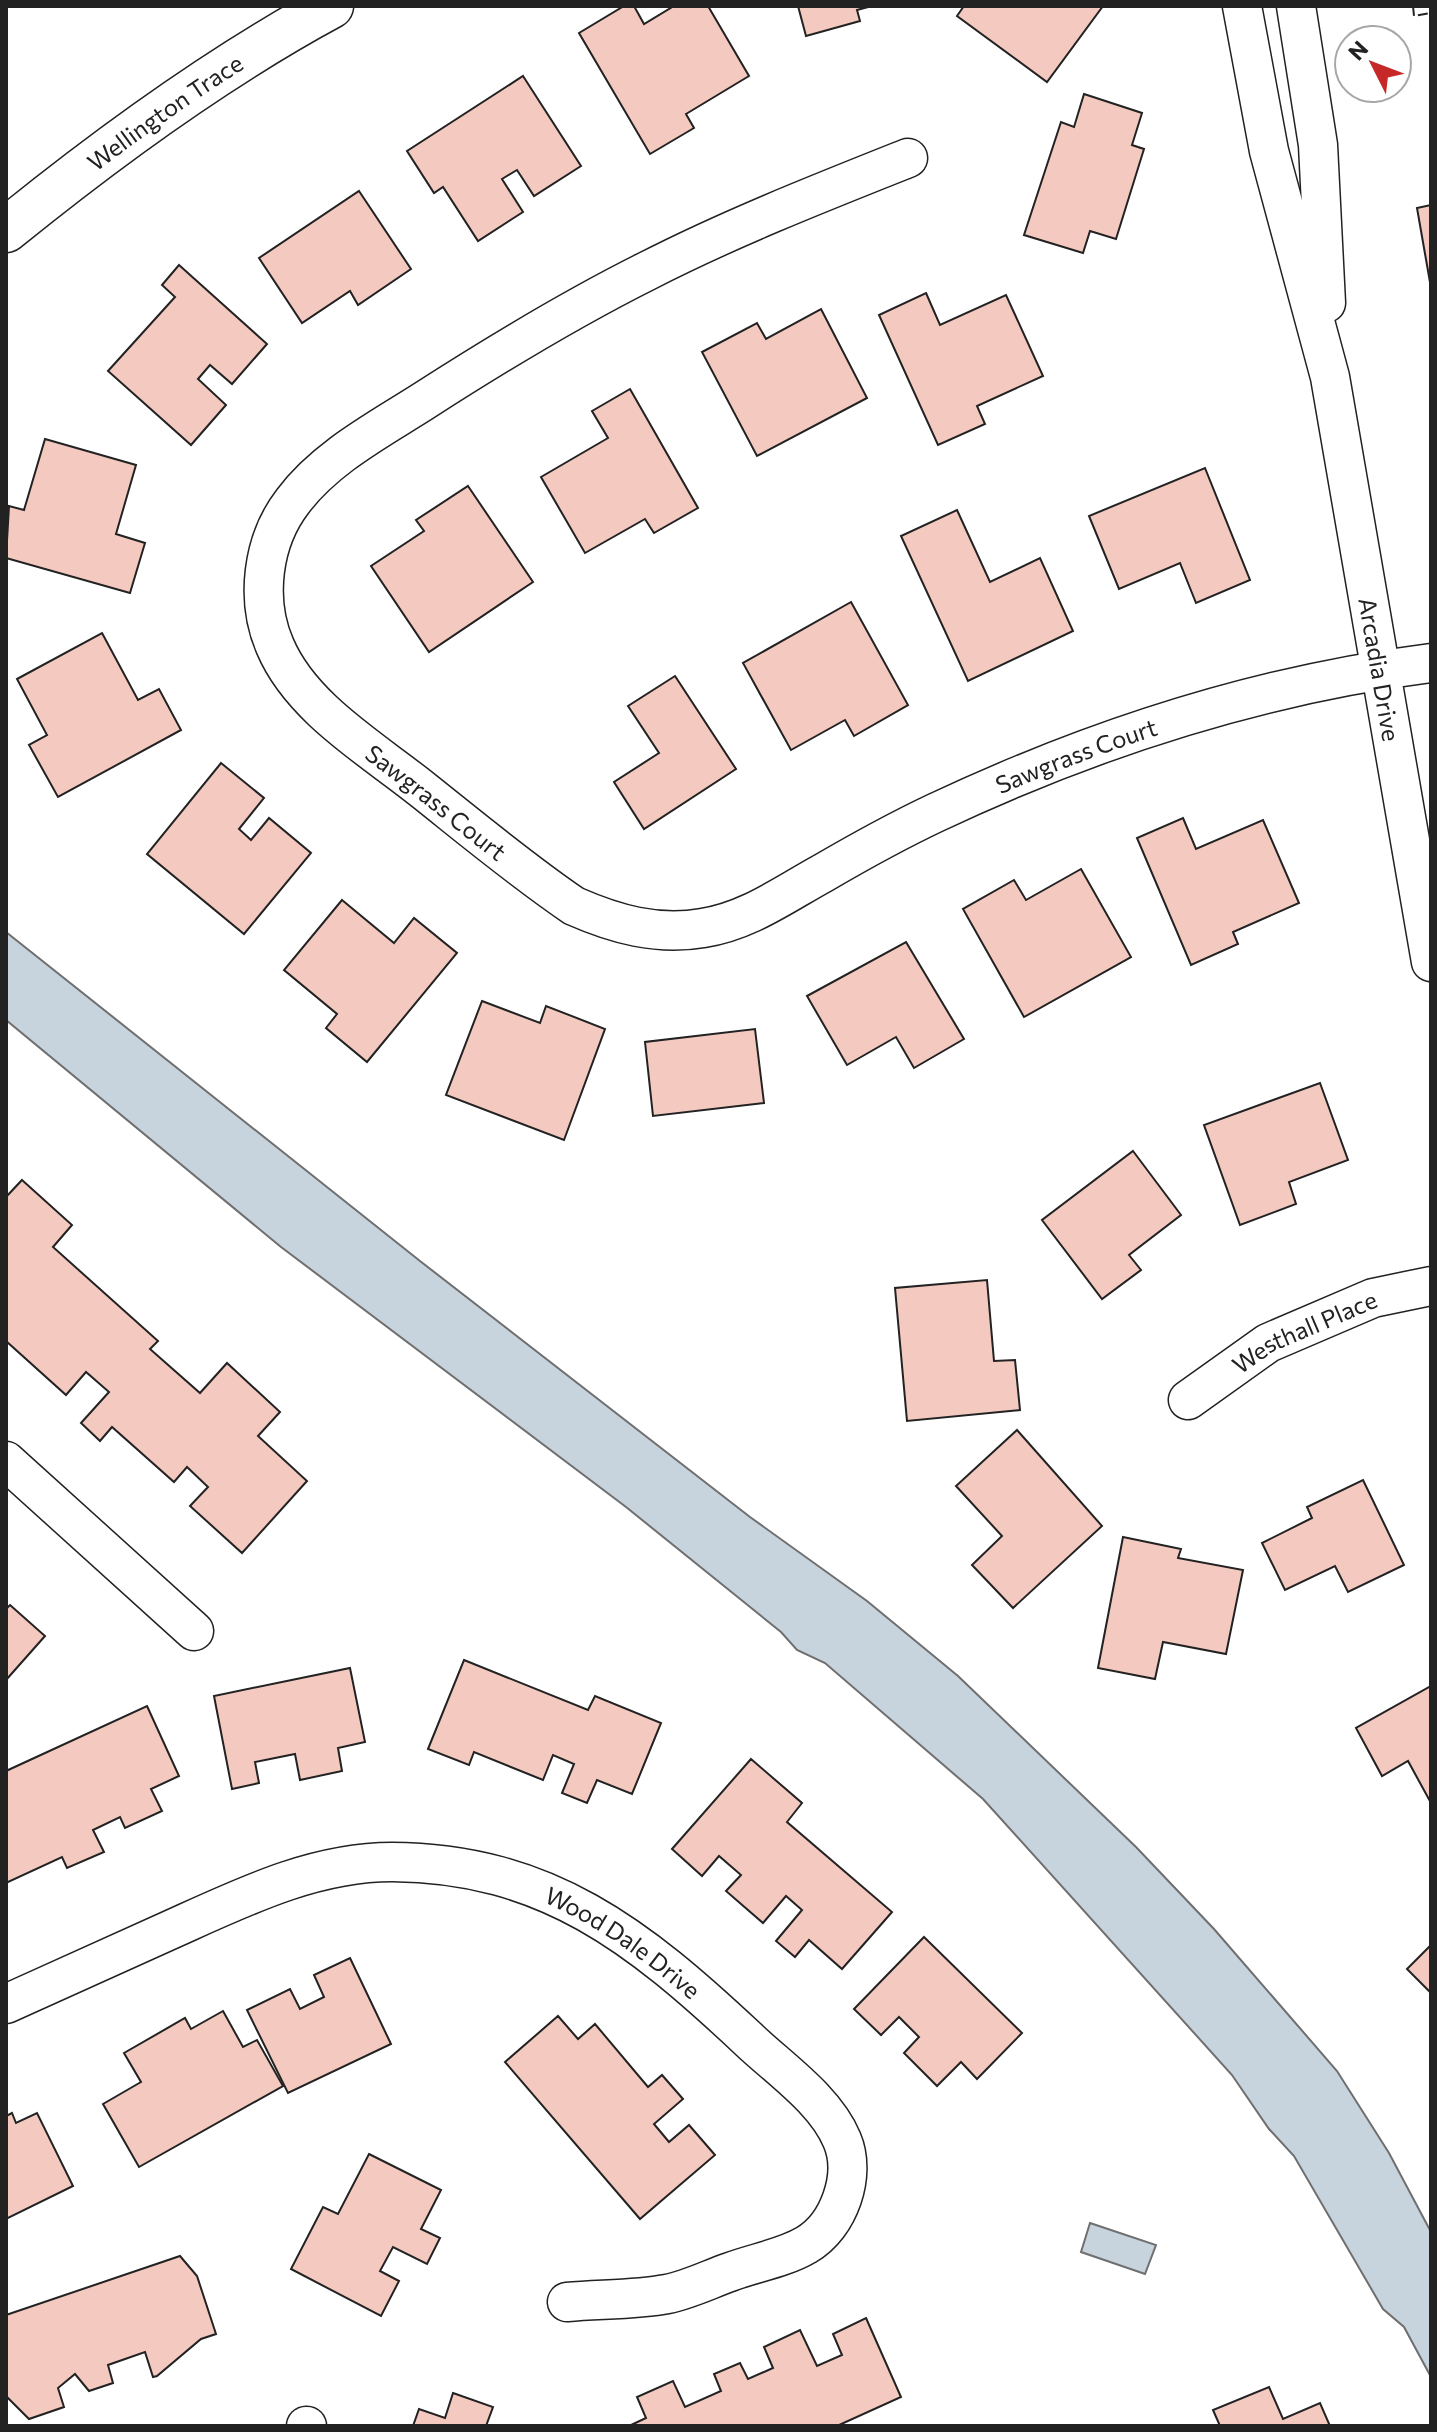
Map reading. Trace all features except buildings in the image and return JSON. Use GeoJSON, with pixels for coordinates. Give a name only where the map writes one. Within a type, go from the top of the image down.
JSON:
{"type":"FeatureCollection","features":[{"type":"Feature","properties":{"kind":"street","name":"Wellington Trace"},"geometry":{"type":"LineString","coordinates":[[6,230],[57,188],[188,95],[331,6]]}},
{"type":"Feature","properties":{"kind":"street","name":"Arcadia Drive"},"geometry":{"type":"LineString","coordinates":[[1242,6],[1269,151],[1330,377],[1431,962]]}},
{"type":"Feature","properties":{"kind":"street","name":"Arcadia Drive"},"geometry":{"type":"LineString","coordinates":[[1296,6],[1318,145],[1330,377]]}},
{"type":"Feature","properties":{"kind":"street","name":"Sawgrass Court"},"geometry":{"type":"LineString","coordinates":[[908,158],[783,208],[648,270],[543,326],[362,441],[308,482],[276,529],[264,586],[266,615],[286,669],[322,710],[574,906],[614,922],[669,931],[702,928],[765,908],[932,814],[1048,763],[1137,730],[1259,695],[1382,669],[1431,663]]}},
{"type":"Feature","properties":{"kind":"street","name":"Westhall Place"},"geometry":{"type":"LineString","coordinates":[[1188,1400],[1268,1343],[1373,1298],[1431,1286]]}},
{"type":"Feature","properties":{"kind":"street"},"geometry":{"type":"LineString","coordinates":[[6,1461],[194,1631]]}},
{"type":"Feature","properties":{"kind":"street","name":"Wood Dale Drive"},"geometry":{"type":"LineString","coordinates":[[6,2004],[270,1885],[329,1869],[390,1862],[451,1865],[511,1878],[568,1900],[621,1931],[704,1997],[829,2116],[843,2142],[848,2171],[842,2200],[828,2225],[806,2245],[669,2294],[567,2302]]}},
{"type":"Feature","properties":{"kind":"shaded area"},"geometry":{"type":"Polygon","coordinates":[[[6,932],[420,1261],[750,1517],[867,1601],[958,1676],[1136,1847],[1214,1929],[1337,2071],[1389,2153],[1431,2232],[1431,2377],[1404,2327],[1383,2309],[1294,2156],[1269,2129],[1232,2075],[983,1799],[825,1663],[797,1650],[781,1632],[626,1507],[281,1247],[6,1020],[6,932]]]}},
{"type":"Feature","properties":{"kind":"shaded area"},"geometry":{"type":"Polygon","coordinates":[[[1090,2223],[1156,2245],[1145,2274],[1081,2252],[1090,2223]]]}},
{"type":"Feature","properties":{"kind":"fence"},"geometry":{"type":"LineString","coordinates":[[1413,6],[1414,16],[1431,13]]}}]}
